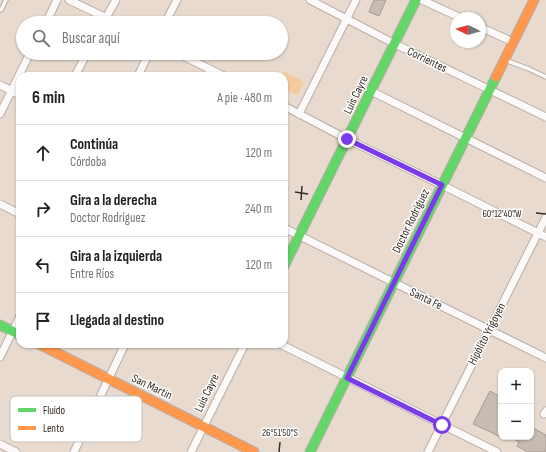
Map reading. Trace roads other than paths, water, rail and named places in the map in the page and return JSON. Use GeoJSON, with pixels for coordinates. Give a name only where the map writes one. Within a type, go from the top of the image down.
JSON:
{"type":"FeatureCollection","features":[{"type":"Feature","properties":{"kind":"street"},"geometry":{"type":"LineString","coordinates":[[49,16],[57,0]]}},
{"type":"Feature","properties":{"kind":"street"},"geometry":{"type":"LineString","coordinates":[[69,0],[98,16]]}},
{"type":"Feature","properties":{"kind":"street"},"geometry":{"type":"LineString","coordinates":[[107,16],[116,0]]}},
{"type":"Feature","properties":{"kind":"street"},"geometry":{"type":"LineString","coordinates":[[168,16],[176,0]]}},
{"type":"Feature","properties":{"kind":"street","name":"Corrientes"},"geometry":{"type":"LineString","coordinates":[[310,0],[395,44],[546,117]]}},
{"type":"Feature","properties":{"kind":"street"},"geometry":{"type":"LineString","coordinates":[[299,114],[356,0]]}},
{"type":"Feature","properties":{"kind":"street","name":"Luis Cayre"},"geometry":{"type":"LineString","coordinates":[[288,258],[416,0]]}},
{"type":"Feature","properties":{"kind":"street"},"geometry":{"type":"LineString","coordinates":[[422,0],[450,13]]}},
{"type":"Feature","properties":{"kind":"street","name":"Doctor Rodríguez"},"geometry":{"type":"LineString","coordinates":[[310,452],[534,0]]}},
{"type":"Feature","properties":{"kind":"street"},"geometry":{"type":"LineString","coordinates":[[486,30],[513,42]]}},
{"type":"Feature","properties":{"kind":"street"},"geometry":{"type":"LineString","coordinates":[[20,72],[26,60]]}},
{"type":"Feature","properties":{"kind":"street"},"geometry":{"type":"LineString","coordinates":[[77,72],[83,60]]}},
{"type":"Feature","properties":{"kind":"street"},"geometry":{"type":"LineString","coordinates":[[140,72],[146,60]]}},
{"type":"Feature","properties":{"kind":"street"},"geometry":{"type":"LineString","coordinates":[[191,60],[215,72]]}},
{"type":"Feature","properties":{"kind":"street"},"geometry":{"type":"LineString","coordinates":[[0,114],[16,81]]}},
{"type":"Feature","properties":{"kind":"street"},"geometry":{"type":"LineString","coordinates":[[0,85],[16,93]]}},
{"type":"Feature","properties":{"kind":"street"},"geometry":{"type":"LineString","coordinates":[[371,91],[546,178]]}},
{"type":"Feature","properties":{"kind":"street"},"geometry":{"type":"LineString","coordinates":[[288,108],[347,139],[546,237]]}},
{"type":"Feature","properties":{"kind":"street"},"geometry":{"type":"LineString","coordinates":[[0,204],[16,212]]}},
{"type":"Feature","properties":{"kind":"street","name":"Hipólito Yrigoyen"},"geometry":{"type":"LineString","coordinates":[[428,452],[546,217]]}},
{"type":"Feature","properties":{"kind":"street","name":"Santa Fe"},"geometry":{"type":"LineString","coordinates":[[288,230],[546,358]]}},
{"type":"Feature","properties":{"kind":"street"},"geometry":{"type":"LineString","coordinates":[[0,325],[16,333],[0,357]]}},
{"type":"Feature","properties":{"kind":"street","name":"San Martín"},"geometry":{"type":"LineString","coordinates":[[47,348],[254,452]]}},
{"type":"Feature","properties":{"kind":"street"},"geometry":{"type":"LineString","coordinates":[[101,396],[123,348]]}},
{"type":"Feature","properties":{"kind":"street","name":"Luis Cayre"},"geometry":{"type":"LineString","coordinates":[[191,452],[243,348]]}},
{"type":"Feature","properties":{"kind":"street"},"geometry":{"type":"LineString","coordinates":[[288,348],[497,452]]}},
{"type":"Feature","properties":{"kind":"street"},"geometry":{"type":"LineString","coordinates":[[74,452],[79,442]]}},
{"type":"Feature","properties":{"kind":"street"},"geometry":{"type":"LineString","coordinates":[[0,444],[16,452]]}},
{"type":"Feature","properties":{"kind":"lane"},"geometry":{"type":"LineString","coordinates":[[1,10],[6,0]]}},
{"type":"Feature","properties":{"kind":"lane"},"geometry":{"type":"LineString","coordinates":[[504,60],[546,77]]}}]}
